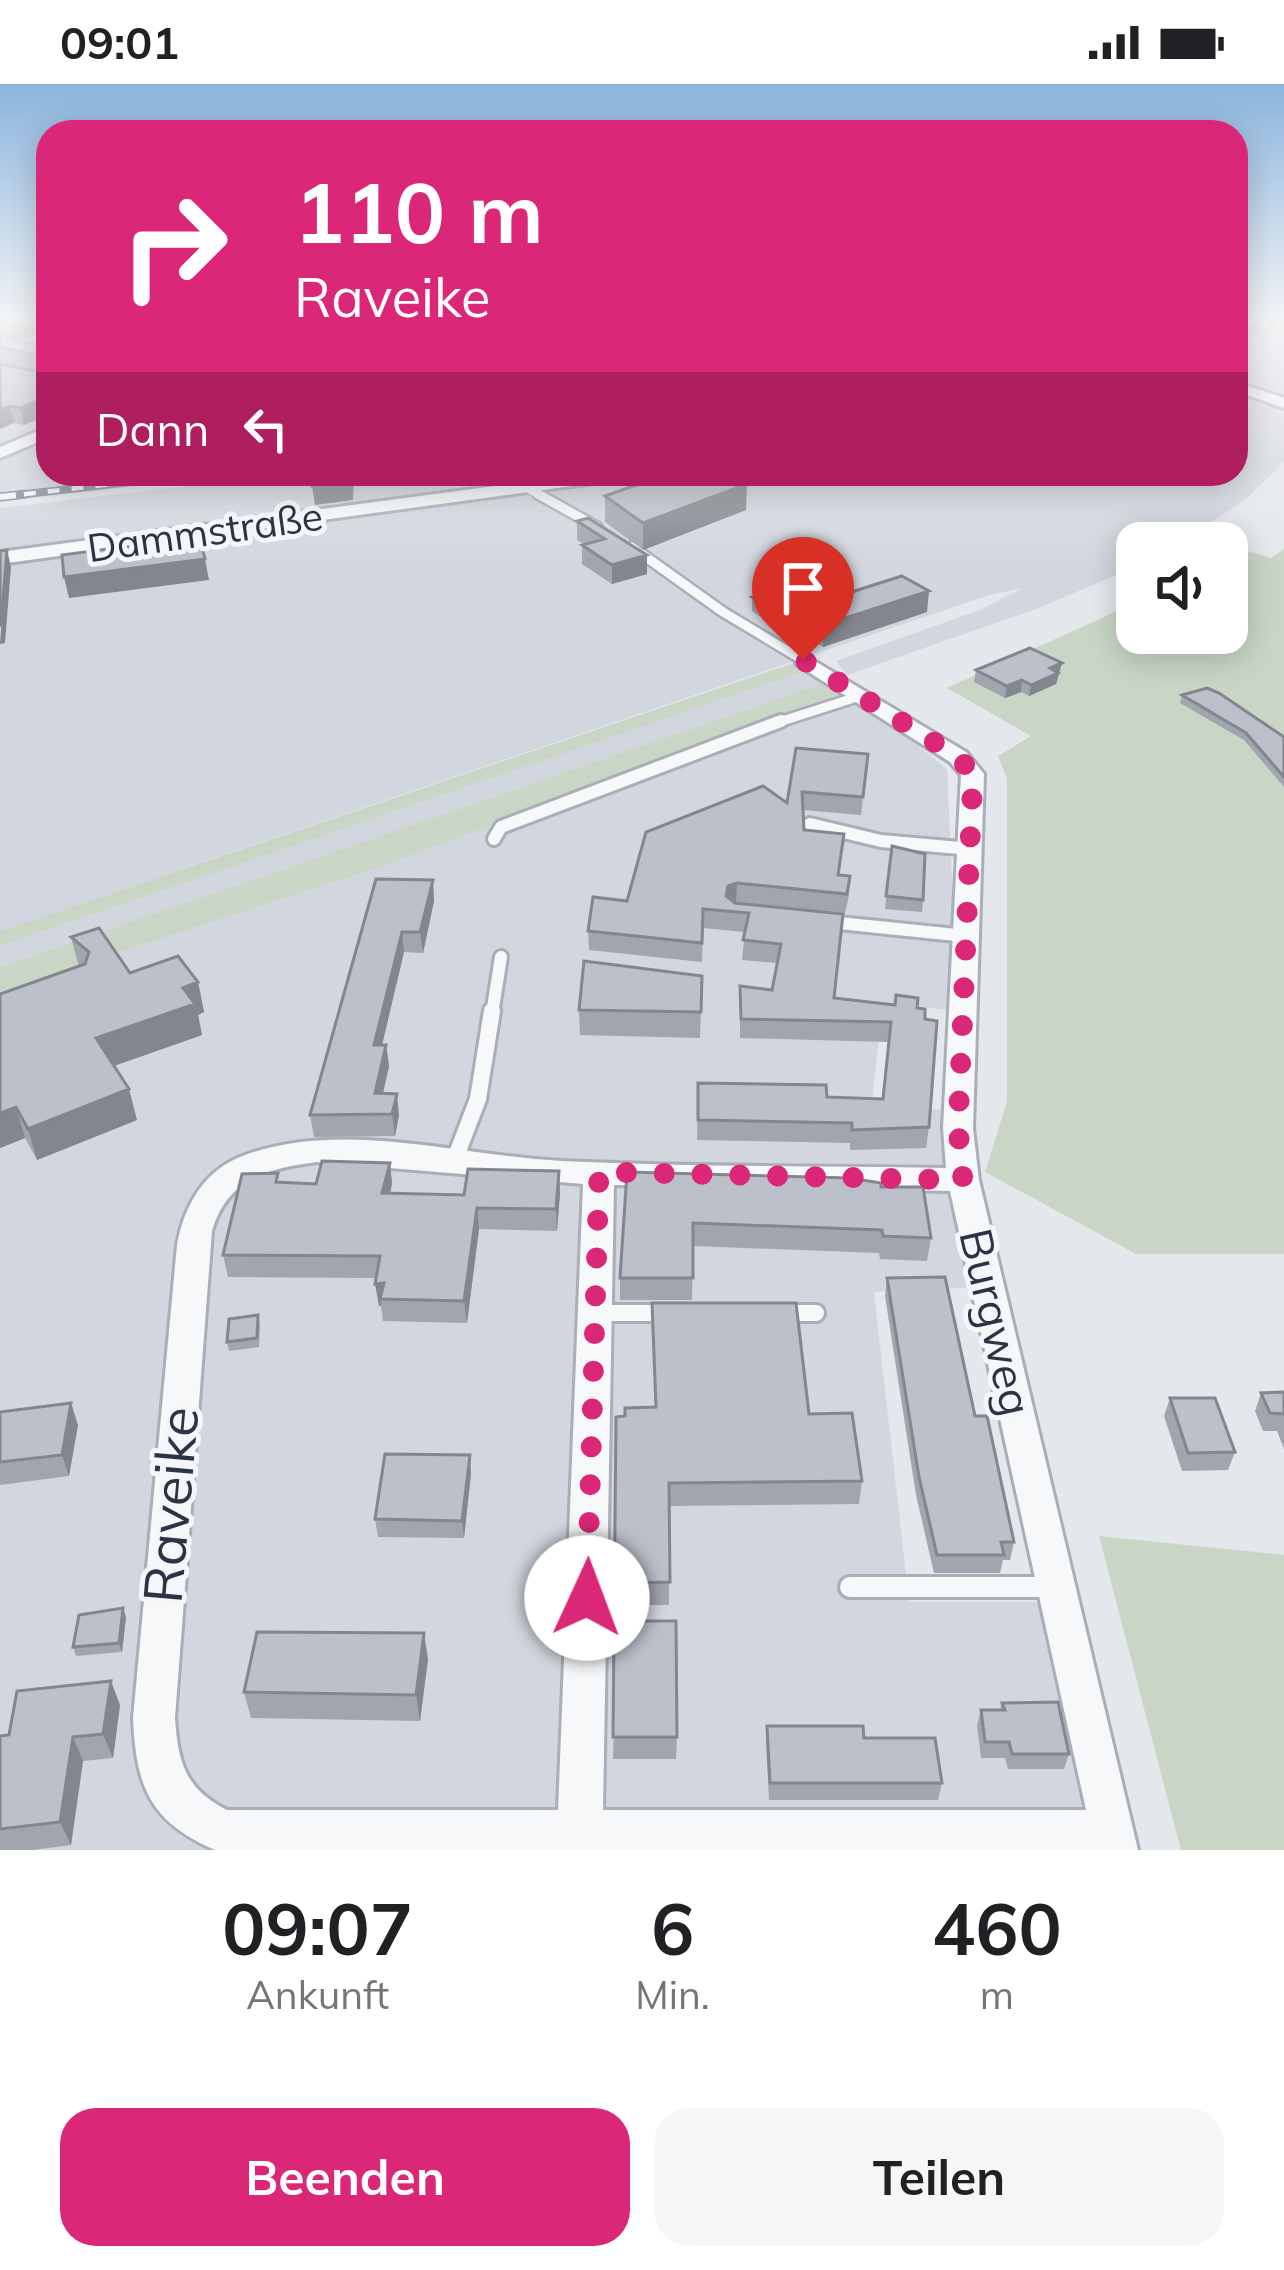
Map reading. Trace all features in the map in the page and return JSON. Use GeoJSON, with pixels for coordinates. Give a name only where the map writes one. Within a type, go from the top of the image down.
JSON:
{"type":"FeatureCollection","features":[{"type":"Feature","properties":{"kind":"street"},"geometry":{"type":"LineString","coordinates":[[0,453],[36,437]]}},
{"type":"Feature","properties":{"kind":"street","name":"Dammstraße"},"geometry":{"type":"LineString","coordinates":[[0,558],[541,486]]}},
{"type":"Feature","properties":{"kind":"street","name":"Burgweg"},"geometry":{"type":"LineString","coordinates":[[803,660],[970,766],[974,783],[958,1128],[963,1180],[1116,1841]]}},
{"type":"Feature","properties":{"kind":"street","name":"Raveike"},"geometry":{"type":"LineString","coordinates":[[963,1180],[599,1172],[336,1152],[254,1163],[225,1181],[210,1196],[196,1224],[154,1718],[155,1760],[166,1790],[182,1810],[226,1832],[264,1842],[580,1834],[1116,1841]]}},
{"type":"Feature","properties":{"kind":"street"},"geometry":{"type":"LineString","coordinates":[[580,1834],[599,1172]]}},
{"type":"Feature","properties":{"kind":"lane"},"geometry":{"type":"LineString","coordinates":[[527,488],[609,534]]}},
{"type":"Feature","properties":{"kind":"lane"},"geometry":{"type":"LineString","coordinates":[[627,544],[723,612],[803,660]]}},
{"type":"Feature","properties":{"kind":"lane"},"geometry":{"type":"LineString","coordinates":[[494,839],[501,827],[514,821],[818,706],[860,696]]}},
{"type":"Feature","properties":{"kind":"lane"},"geometry":{"type":"LineString","coordinates":[[810,824],[881,841],[971,849]]}},
{"type":"Feature","properties":{"kind":"lane"},"geometry":{"type":"LineString","coordinates":[[821,921],[966,936]]}},
{"type":"Feature","properties":{"kind":"lane"},"geometry":{"type":"LineString","coordinates":[[453,1164],[478,1100],[501,957]]}},
{"type":"Feature","properties":{"kind":"lane"},"geometry":{"type":"LineString","coordinates":[[595,1313],[683,1313]]}},
{"type":"Feature","properties":{"kind":"lane"},"geometry":{"type":"LineString","coordinates":[[750,1313],[816,1313]]}},
{"type":"Feature","properties":{"kind":"lane"},"geometry":{"type":"LineString","coordinates":[[850,1588],[1057,1587]]}},
{"type":"Feature","properties":{"kind":"shaded area"},"geometry":{"type":"Polygon","coordinates":[[[0,399],[36,399],[36,486],[138,486],[0,502],[0,399]]]}},
{"type":"Feature","properties":{"kind":"shaded area"},"geometry":{"type":"Polygon","coordinates":[[[1248,399],[1284,399],[1278,412],[1284,413],[1284,462],[1247,498],[1212,522],[1116,522],[1116,575],[1036,609],[847,675],[836,661],[980,610],[1023,588],[989,595],[0,931],[0,508],[187,486],[1248,486],[1248,399]]]}},
{"type":"Feature","properties":{"kind":"shaded area"},"geometry":{"type":"Polygon","coordinates":[[[803,672],[821,683],[834,679],[947,769],[958,1011],[883,1003],[872,1101],[954,1112],[975,1287],[874,1292],[909,1602],[1047,1602],[1095,1850],[0,1850],[0,991],[372,870],[838,695],[821,684],[0,967],[0,946],[803,672]]]}},
{"type":"Feature","properties":{"kind":"green space"},"geometry":{"type":"Polygon","coordinates":[[[1284,549],[1284,1254],[1136,1254],[985,1172],[1007,1102],[1007,778],[998,756],[1031,736],[947,688],[1116,612],[1116,654],[1248,654],[1248,551],[1271,558],[1284,549]]]}},
{"type":"Feature","properties":{"kind":"green space"},"geometry":{"type":"Polygon","coordinates":[[[791,664],[803,672],[0,946],[0,931],[791,664]]]}},
{"type":"Feature","properties":{"kind":"green space"},"geometry":{"type":"Polygon","coordinates":[[[821,684],[839,695],[372,870],[61,971],[60,978],[0,991],[0,967],[821,684]]]}},
{"type":"Feature","properties":{"kind":"green space"},"geometry":{"type":"Polygon","coordinates":[[[1099,1536],[1284,1555],[1284,1850],[1181,1850],[1099,1536]]]}},
{"type":"Feature","properties":{"kind":"building"},"geometry":{"type":"Polygon","coordinates":[[[0,399],[36,399],[20,408],[0,410],[0,399]]]}},
{"type":"Feature","properties":{"kind":"building"},"geometry":{"type":"Polygon","coordinates":[[[633,486],[742,486],[643,523],[605,496],[633,486]]]}},
{"type":"Feature","properties":{"kind":"building"},"geometry":{"type":"Polygon","coordinates":[[[588,518],[647,555],[612,565],[582,545],[605,539],[577,521],[588,518]]]}},
{"type":"Feature","properties":{"kind":"building"},"geometry":{"type":"Polygon","coordinates":[[[199,537],[205,559],[64,577],[62,555],[199,537]]]}},
{"type":"Feature","properties":{"kind":"building"},"geometry":{"type":"Polygon","coordinates":[[[7,550],[1,625],[0,625],[0,551],[7,550]]]}},
{"type":"Feature","properties":{"kind":"building"},"geometry":{"type":"Polygon","coordinates":[[[902,576],[929,591],[824,625],[798,609],[902,576]]]}},
{"type":"Feature","properties":{"kind":"building"},"geometry":{"type":"Polygon","coordinates":[[[777,590],[803,606],[778,613],[752,597],[777,590]]]}},
{"type":"Feature","properties":{"kind":"building"},"geometry":{"type":"Polygon","coordinates":[[[1030,648],[1062,663],[1050,668],[1058,673],[1031,685],[1022,680],[1007,686],[976,670],[1030,648]]]}},
{"type":"Feature","properties":{"kind":"building"},"geometry":{"type":"Polygon","coordinates":[[[1207,688],[1284,737],[1284,777],[1246,733],[1182,695],[1207,688]]]}},
{"type":"Feature","properties":{"kind":"building"},"geometry":{"type":"Polygon","coordinates":[[[796,748],[868,754],[863,797],[802,792],[804,830],[844,834],[838,875],[850,876],[847,894],[737,883],[728,886],[726,896],[735,903],[843,914],[834,998],[895,1005],[896,995],[918,998],[917,1008],[925,1009],[925,1019],[937,1021],[929,1127],[852,1130],[852,1123],[698,1120],[698,1083],[826,1085],[827,1097],[883,1099],[891,1022],[741,1019],[740,986],[772,990],[781,944],[743,940],[749,913],[703,909],[702,943],[588,931],[593,897],[627,901],[646,832],[763,786],[787,803],[796,748]]]}},
{"type":"Feature","properties":{"kind":"building"},"geometry":{"type":"Polygon","coordinates":[[[892,846],[925,854],[923,900],[886,896],[892,846]]]}},
{"type":"Feature","properties":{"kind":"building"},"geometry":{"type":"Polygon","coordinates":[[[376,879],[433,880],[420,932],[402,932],[374,1045],[386,1045],[375,1093],[397,1094],[392,1114],[310,1115],[376,879]]]}},
{"type":"Feature","properties":{"kind":"building"},"geometry":{"type":"Polygon","coordinates":[[[99,928],[130,973],[178,956],[198,982],[183,988],[195,1004],[96,1038],[129,1089],[28,1129],[16,1107],[0,1113],[0,994],[85,964],[89,952],[71,937],[99,928]]]}},
{"type":"Feature","properties":{"kind":"building"},"geometry":{"type":"Polygon","coordinates":[[[584,961],[702,976],[701,1012],[579,1010],[584,961]]]}},
{"type":"Feature","properties":{"kind":"building"},"geometry":{"type":"Polygon","coordinates":[[[322,1161],[390,1163],[382,1193],[464,1195],[468,1169],[559,1171],[556,1209],[477,1208],[464,1301],[380,1299],[384,1283],[375,1284],[380,1256],[223,1255],[242,1174],[278,1173],[276,1182],[316,1184],[322,1161]]]}},
{"type":"Feature","properties":{"kind":"building"},"geometry":{"type":"Polygon","coordinates":[[[627,1172],[850,1178],[881,1183],[881,1187],[923,1187],[931,1238],[883,1236],[882,1230],[693,1223],[693,1278],[620,1278],[627,1172]]]}},
{"type":"Feature","properties":{"kind":"building"},"geometry":{"type":"Polygon","coordinates":[[[945,1277],[975,1416],[987,1416],[1014,1542],[1001,1542],[1004,1555],[937,1555],[919,1477],[887,1278],[945,1277]]]}},
{"type":"Feature","properties":{"kind":"building"},"geometry":{"type":"Polygon","coordinates":[[[652,1303],[796,1303],[809,1414],[852,1413],[862,1481],[669,1483],[670,1582],[637,1583],[637,1621],[676,1621],[677,1737],[613,1737],[616,1417],[625,1416],[625,1408],[656,1407],[652,1303]]]}},
{"type":"Feature","properties":{"kind":"building"},"geometry":{"type":"Polygon","coordinates":[[[258,1315],[257,1338],[227,1342],[229,1319],[258,1315]]]}},
{"type":"Feature","properties":{"kind":"building"},"geometry":{"type":"Polygon","coordinates":[[[1284,1392],[1284,1414],[1270,1413],[1261,1393],[1284,1392]]]}},
{"type":"Feature","properties":{"kind":"building"},"geometry":{"type":"Polygon","coordinates":[[[1170,1398],[1215,1398],[1235,1452],[1188,1453],[1170,1398]]]}},
{"type":"Feature","properties":{"kind":"building"},"geometry":{"type":"Polygon","coordinates":[[[71,1403],[62,1455],[0,1462],[0,1412],[71,1403]]]}},
{"type":"Feature","properties":{"kind":"building"},"geometry":{"type":"Polygon","coordinates":[[[385,1454],[470,1455],[462,1521],[375,1519],[385,1454]]]}},
{"type":"Feature","properties":{"kind":"building"},"geometry":{"type":"Polygon","coordinates":[[[123,1608],[119,1643],[73,1647],[79,1615],[123,1608]]]}},
{"type":"Feature","properties":{"kind":"building"},"geometry":{"type":"Polygon","coordinates":[[[257,1632],[424,1633],[416,1695],[244,1692],[257,1632]]]}},
{"type":"Feature","properties":{"kind":"building"},"geometry":{"type":"Polygon","coordinates":[[[111,1681],[103,1734],[73,1737],[60,1822],[0,1829],[0,1736],[9,1735],[17,1691],[111,1681]]]}},
{"type":"Feature","properties":{"kind":"building"},"geometry":{"type":"Polygon","coordinates":[[[1058,1702],[1069,1754],[1012,1754],[1009,1742],[985,1742],[981,1710],[1005,1710],[1002,1703],[1058,1702]]]}},
{"type":"Feature","properties":{"kind":"building"},"geometry":{"type":"Polygon","coordinates":[[[767,1726],[863,1726],[864,1738],[935,1738],[942,1783],[770,1783],[767,1726]]]}},
{"type":"Feature","properties":{"kind":"railway"},"geometry":{"type":"LineString","coordinates":[[26,494],[0,497],[95,486]]}},
{"type":"Feature","properties":{"kind":"route"},"geometry":{"type":"LineString","coordinates":[[587,1598],[599,1172],[963,1180],[958,1128],[973,774],[958,757],[803,660]]}}]}
